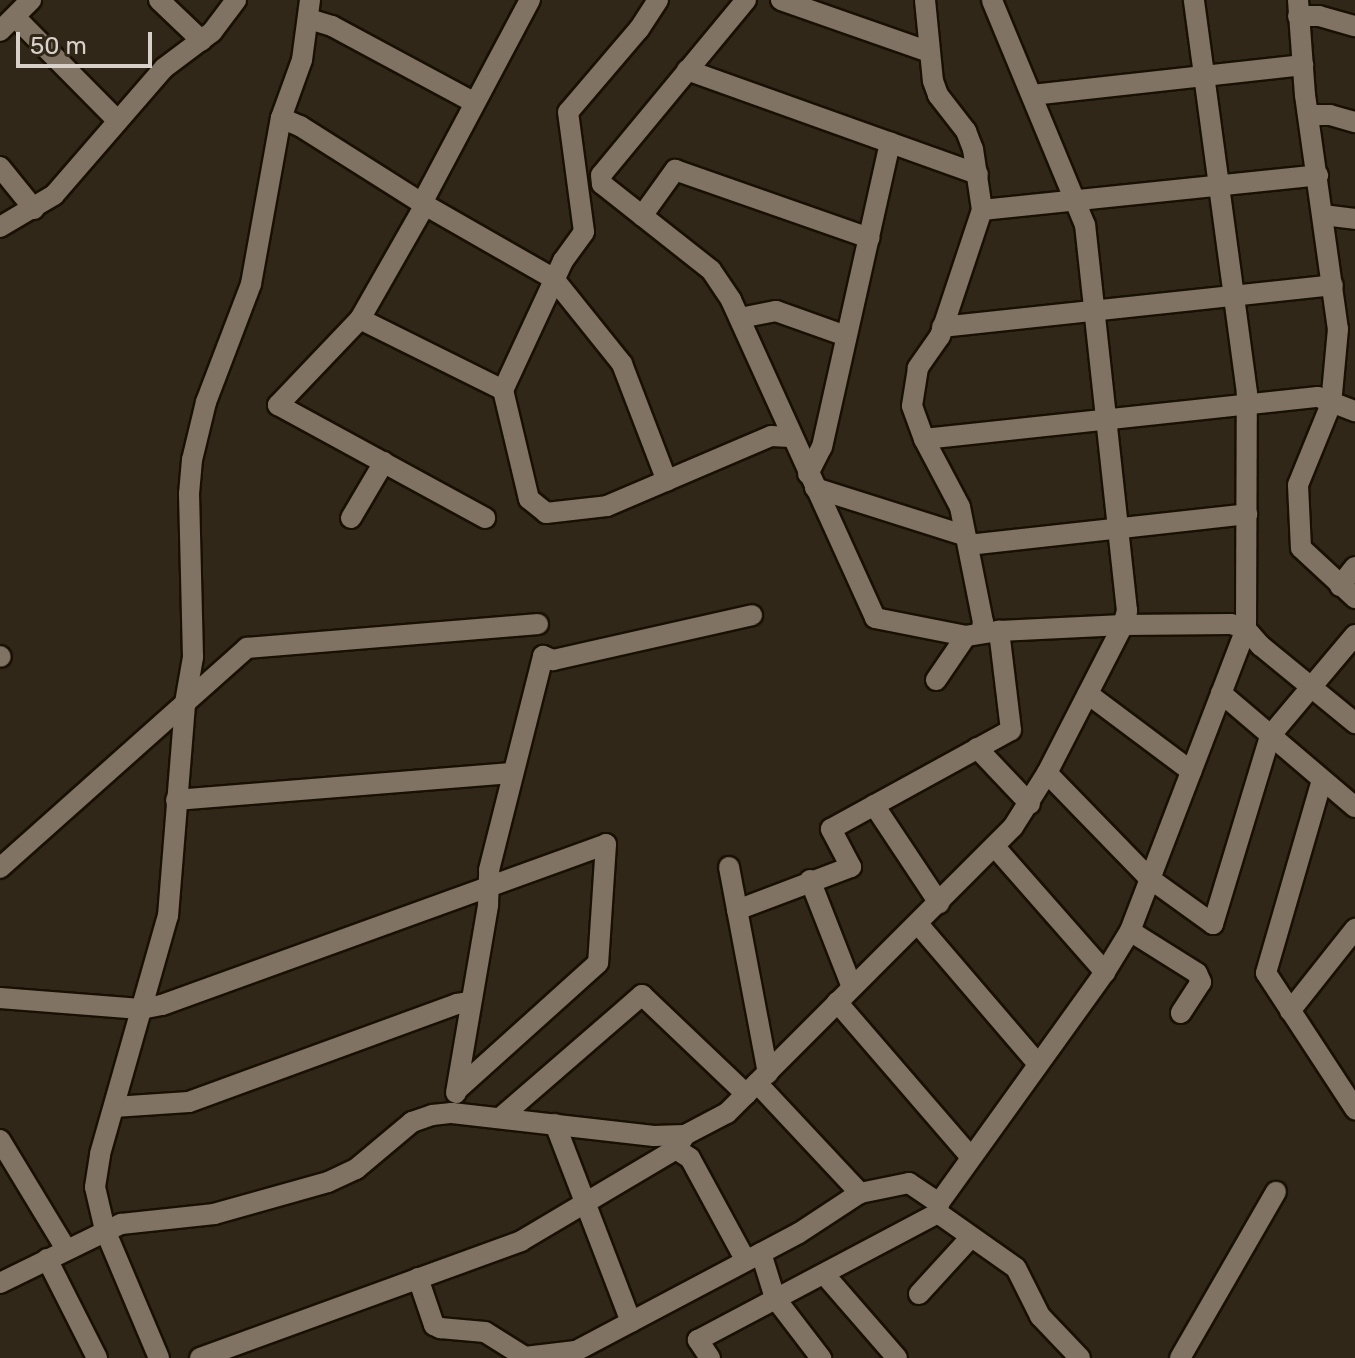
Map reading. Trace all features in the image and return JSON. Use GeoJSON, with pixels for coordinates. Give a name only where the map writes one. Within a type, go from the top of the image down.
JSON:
{"type":"FeatureCollection","features":[{"type":"Feature","properties":{"kind":"street"},"geometry":{"type":"LineString","coordinates":[[31,0],[7,24],[118,121]]}},
{"type":"Feature","properties":{"kind":"street"},"geometry":{"type":"LineString","coordinates":[[159,0],[202,41]]}},
{"type":"Feature","properties":{"kind":"street"},"geometry":{"type":"LineString","coordinates":[[0,227],[54,195],[164,68],[202,41],[236,0]]}},
{"type":"Feature","properties":{"kind":"street"},"geometry":{"type":"LineString","coordinates":[[658,0],[632,37],[568,112],[584,232],[554,279],[503,390],[529,499],[546,513],[607,506],[771,436],[791,437]]}},
{"type":"Feature","properties":{"kind":"street"},"geometry":{"type":"LineString","coordinates":[[746,0],[601,175],[602,184],[711,270],[740,318],[875,618],[982,634],[1123,625],[1231,624],[1246,629],[1261,646],[1355,723]]}},
{"type":"Feature","properties":{"kind":"street"},"geometry":{"type":"LineString","coordinates":[[781,0],[927,51]]}},
{"type":"Feature","properties":{"kind":"street"},"geometry":{"type":"LineString","coordinates":[[737,910],[851,867],[831,829],[1011,730],[982,634],[983,622],[960,507],[913,417],[913,386],[918,368],[942,327],[956,283],[971,253],[982,210],[978,174],[966,131],[938,95],[927,51],[925,0]]}},
{"type":"Feature","properties":{"kind":"street"},"geometry":{"type":"LineString","coordinates":[[200,1358],[521,1241],[727,1113],[995,847],[1030,804],[1123,625],[1127,611],[1088,240],[1078,200],[992,0]]}},
{"type":"Feature","properties":{"kind":"street"},"geometry":{"type":"LineString","coordinates":[[710,1358],[698,1340],[824,1274],[938,1208],[971,1157],[1105,972],[1130,931],[1246,629],[1248,404],[1194,0]]}},
{"type":"Feature","properties":{"kind":"street"},"geometry":{"type":"LineString","coordinates":[[485,518],[278,405],[360,319],[475,103],[521,3]]}},
{"type":"Feature","properties":{"kind":"street"},"geometry":{"type":"LineString","coordinates":[[1355,26],[1298,8],[1308,115],[1333,285],[1347,314],[1331,404],[1298,485],[1301,548],[1348,592],[1355,567]]}},
{"type":"Feature","properties":{"kind":"street"},"geometry":{"type":"LineString","coordinates":[[159,1358],[105,1230],[95,1187],[114,1107],[168,916],[185,703],[193,657],[189,494],[192,460],[206,402],[251,284],[281,118],[302,60],[310,9],[332,26],[475,103]]}},
{"type":"Feature","properties":{"kind":"street"},"geometry":{"type":"LineString","coordinates":[[1032,95],[1303,65]]}},
{"type":"Feature","properties":{"kind":"street"},"geometry":{"type":"LineString","coordinates":[[687,70],[978,174]]}},
{"type":"Feature","properties":{"kind":"street"},"geometry":{"type":"LineString","coordinates":[[1308,115],[1330,115],[1355,122]]}},
{"type":"Feature","properties":{"kind":"street"},"geometry":{"type":"LineString","coordinates":[[281,118],[300,126],[423,204],[554,279],[622,364],[667,481]]}},
{"type":"Feature","properties":{"kind":"street"},"geometry":{"type":"LineString","coordinates":[[812,481],[890,143]]}},
{"type":"Feature","properties":{"kind":"street"},"geometry":{"type":"LineString","coordinates":[[0,167],[34,209]]}},
{"type":"Feature","properties":{"kind":"street"},"geometry":{"type":"LineString","coordinates":[[642,216],[675,170],[869,238]]}},
{"type":"Feature","properties":{"kind":"street"},"geometry":{"type":"LineString","coordinates":[[982,210],[1318,175]]}},
{"type":"Feature","properties":{"kind":"street"},"geometry":{"type":"LineString","coordinates":[[1323,215],[1355,219]]}},
{"type":"Feature","properties":{"kind":"street"},"geometry":{"type":"LineString","coordinates":[[942,327],[1333,285]]}},
{"type":"Feature","properties":{"kind":"street"},"geometry":{"type":"LineString","coordinates":[[740,318],[776,311],[846,336]]}},
{"type":"Feature","properties":{"kind":"street"},"geometry":{"type":"LineString","coordinates":[[360,319],[503,390]]}},
{"type":"Feature","properties":{"kind":"street"},"geometry":{"type":"LineString","coordinates":[[924,439],[1318,397],[1355,411]]}},
{"type":"Feature","properties":{"kind":"street"},"geometry":{"type":"LineString","coordinates":[[351,518],[384,462]]}},
{"type":"Feature","properties":{"kind":"street"},"geometry":{"type":"LineString","coordinates":[[812,481],[967,540],[1247,514]]}},
{"type":"Feature","properties":{"kind":"street"},"geometry":{"type":"LineString","coordinates":[[452,1113],[488,905],[487,887],[511,773],[543,656],[553,660],[752,615]]}},
{"type":"Feature","properties":{"kind":"street"},"geometry":{"type":"LineString","coordinates":[[0,868],[247,648],[538,624]]}},
{"type":"Feature","properties":{"kind":"street"},"geometry":{"type":"LineString","coordinates":[[936,680],[982,634]]}},
{"type":"Feature","properties":{"kind":"street"},"geometry":{"type":"LineString","coordinates":[[1047,773],[1149,878],[1213,924],[1270,736],[1355,635]]}},
{"type":"Feature","properties":{"kind":"street"},"geometry":{"type":"LineString","coordinates":[[1221,693],[1355,807]]}},
{"type":"Feature","properties":{"kind":"street"},"geometry":{"type":"LineString","coordinates":[[1088,694],[1191,771]]}},
{"type":"Feature","properties":{"kind":"street"},"geometry":{"type":"LineString","coordinates":[[977,748],[1030,804]]}},
{"type":"Feature","properties":{"kind":"street"},"geometry":{"type":"LineString","coordinates":[[176,800],[511,773]]}},
{"type":"Feature","properties":{"kind":"street"},"geometry":{"type":"LineString","coordinates":[[1322,780],[1266,973],[1290,1011],[1349,1084],[1355,1109]]}},
{"type":"Feature","properties":{"kind":"street"},"geometry":{"type":"LineString","coordinates":[[874,805],[939,903]]}},
{"type":"Feature","properties":{"kind":"street"},"geometry":{"type":"LineString","coordinates":[[0,998],[141,1009],[162,1005],[606,844],[598,963],[457,1090]]}},
{"type":"Feature","properties":{"kind":"street"},"geometry":{"type":"LineString","coordinates":[[995,847],[1105,972]]}},
{"type":"Feature","properties":{"kind":"street"},"geometry":{"type":"LineString","coordinates":[[729,867],[737,910],[757,1083]]}},
{"type":"Feature","properties":{"kind":"street"},"geometry":{"type":"LineString","coordinates":[[810,880],[845,995],[971,1157]]}},
{"type":"Feature","properties":{"kind":"street"},"geometry":{"type":"LineString","coordinates":[[918,924],[1038,1064]]}},
{"type":"Feature","properties":{"kind":"street"},"geometry":{"type":"LineString","coordinates":[[1290,1011],[1355,929]]}},
{"type":"Feature","properties":{"kind":"street"},"geometry":{"type":"LineString","coordinates":[[1130,931],[1197,973],[1201,982],[1181,1013]]}},
{"type":"Feature","properties":{"kind":"street"},"geometry":{"type":"LineString","coordinates":[[500,1118],[642,995],[757,1083],[860,1193]]}},
{"type":"Feature","properties":{"kind":"street"},"geometry":{"type":"LineString","coordinates":[[114,1107],[189,1102],[457,1004],[470,1002]]}},
{"type":"Feature","properties":{"kind":"street"},"geometry":{"type":"LineString","coordinates":[[0,1283],[105,1230],[151,1219],[214,1214],[328,1182],[356,1169],[412,1122],[452,1113],[654,1136],[681,1142],[754,1257],[775,1298],[821,1358]]}},
{"type":"Feature","properties":{"kind":"street"},"geometry":{"type":"LineString","coordinates":[[555,1124],[631,1322]]}},
{"type":"Feature","properties":{"kind":"street"},"geometry":{"type":"LineString","coordinates":[[0,1140],[66,1249]]}},
{"type":"Feature","properties":{"kind":"street"},"geometry":{"type":"LineString","coordinates":[[418,1278],[434,1325],[485,1332],[525,1357],[576,1351],[754,1257],[860,1193],[909,1183],[971,1237],[1016,1268],[1040,1316],[1080,1358]]}},
{"type":"Feature","properties":{"kind":"street"},"geometry":{"type":"LineString","coordinates":[[1180,1358],[1276,1192]]}},
{"type":"Feature","properties":{"kind":"street"},"geometry":{"type":"LineString","coordinates":[[919,1294],[971,1237]]}},
{"type":"Feature","properties":{"kind":"street"},"geometry":{"type":"LineString","coordinates":[[47,1259],[97,1358]]}},
{"type":"Feature","properties":{"kind":"street"},"geometry":{"type":"LineString","coordinates":[[824,1274],[897,1358]]}}]}
